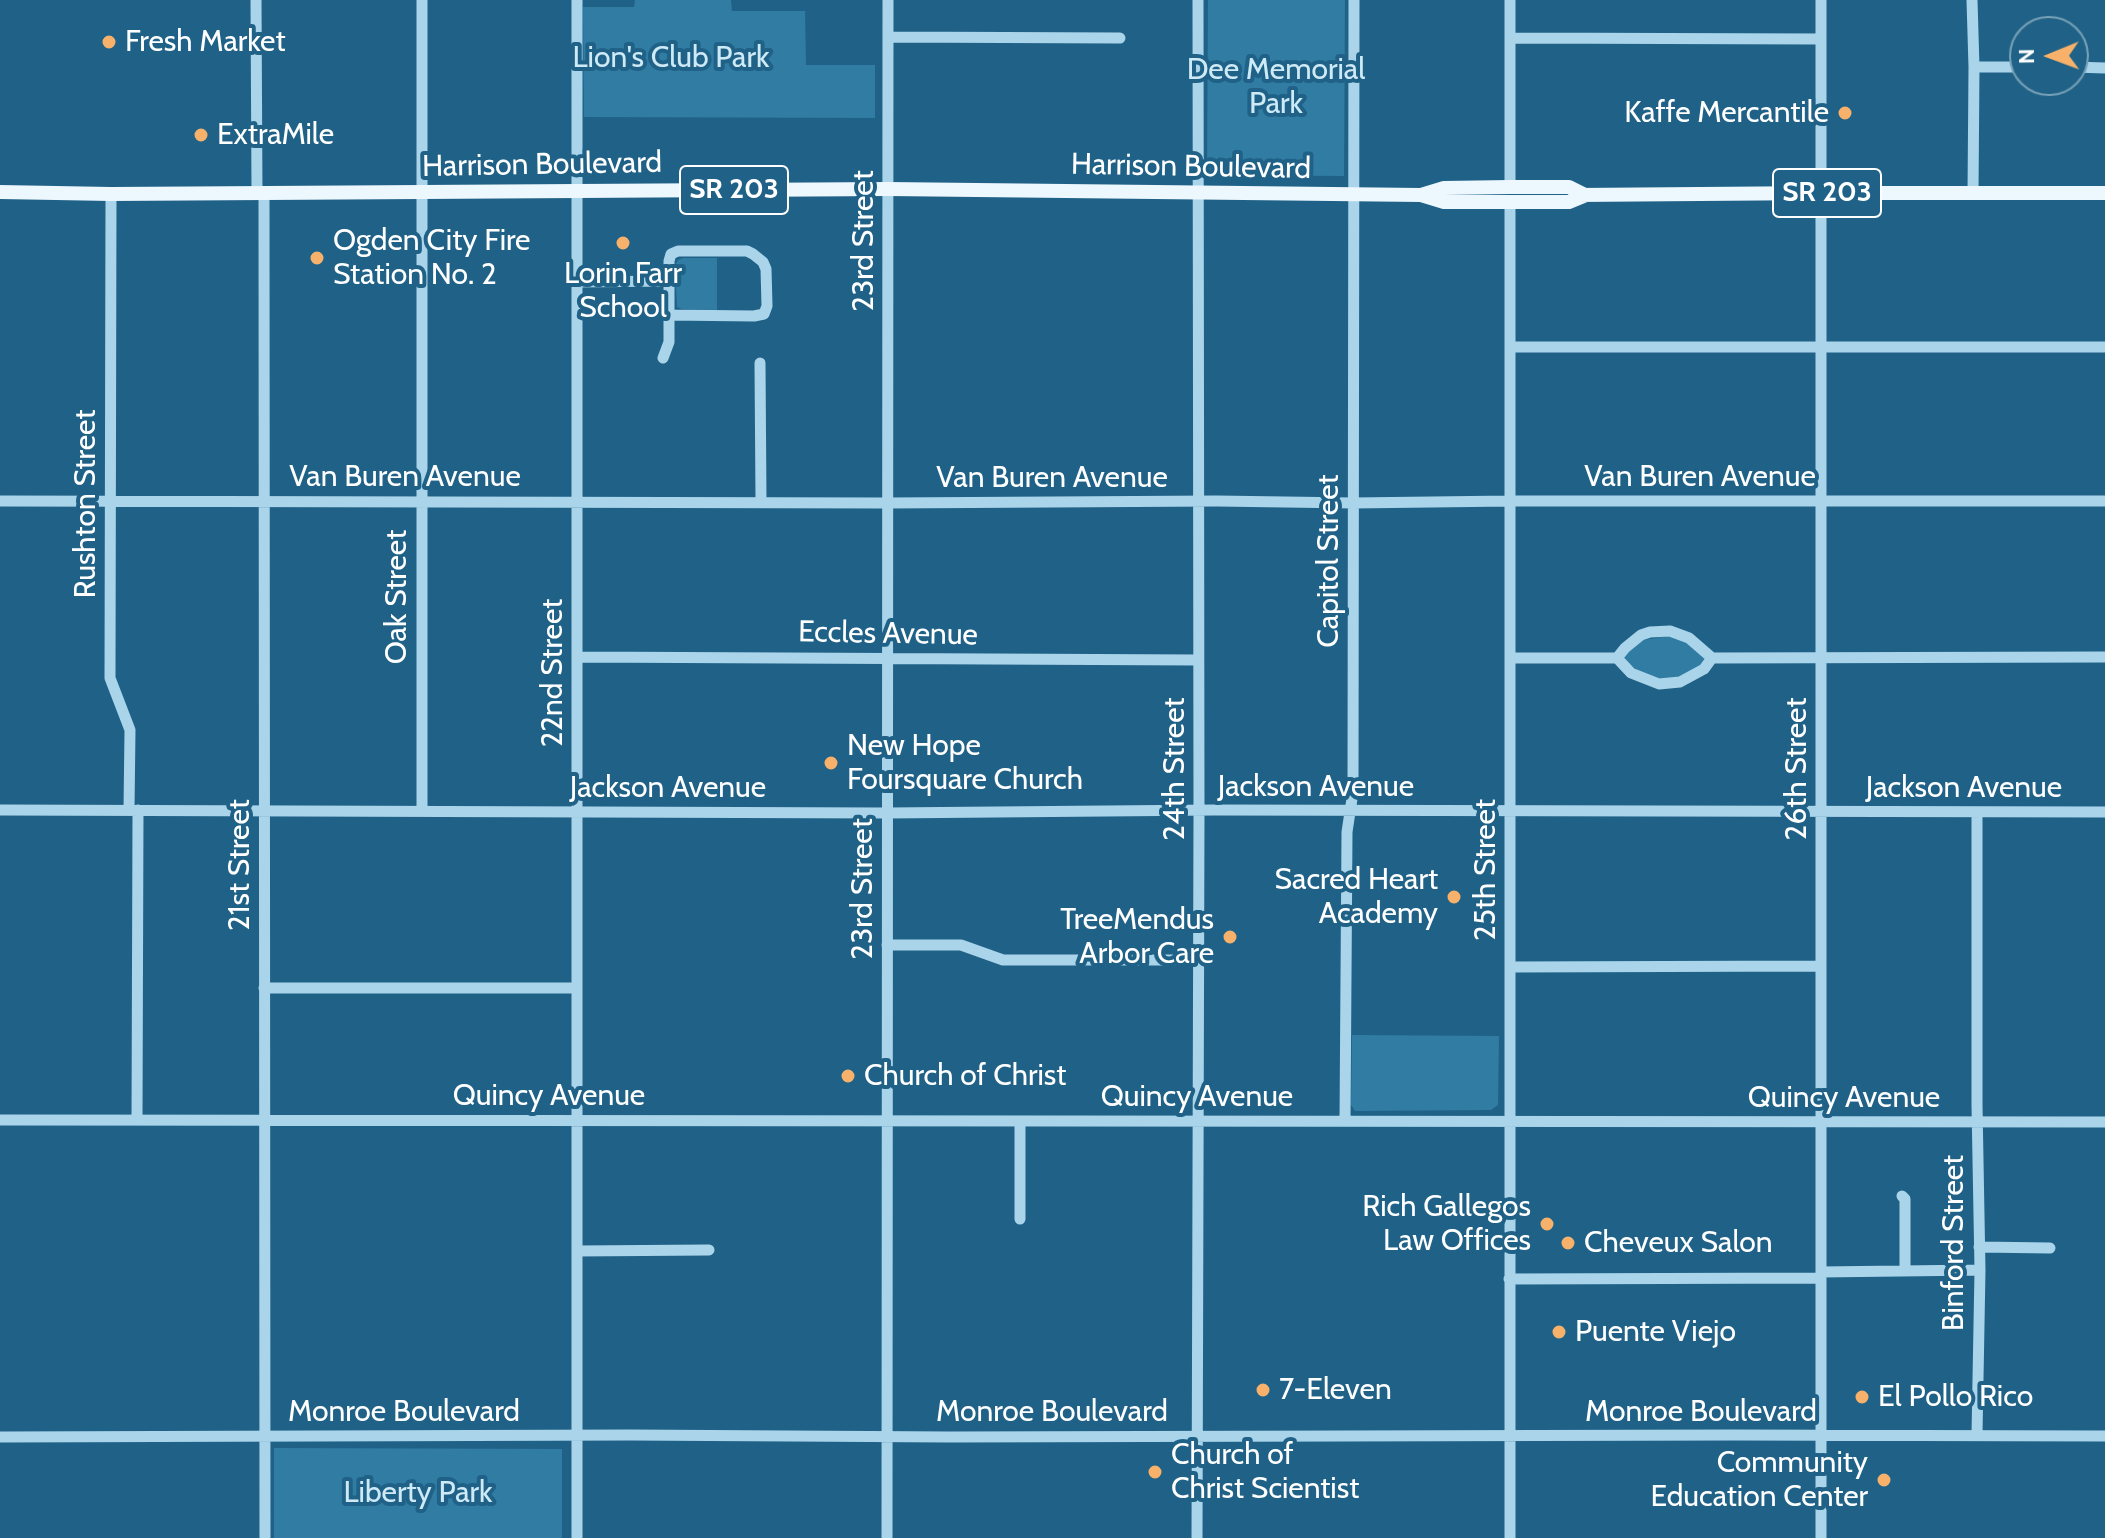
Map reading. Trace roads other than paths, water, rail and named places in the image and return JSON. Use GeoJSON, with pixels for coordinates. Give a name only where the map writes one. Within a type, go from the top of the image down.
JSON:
{"type":"FeatureCollection","features":[{"type":"Feature","properties":{"kind":"main road","name":"Harrison Boulevard"},"geometry":{"type":"LineString","coordinates":[[0,192],[422,193],[888,189],[1421,195],[1444,202],[1569,187],[1586,195],[2105,193]]}},
{"type":"Feature","properties":{"kind":"street","name":"21st Street"},"geometry":{"type":"LineString","coordinates":[[256,0],[265,501],[265,1538]]}},
{"type":"Feature","properties":{"kind":"street","name":"Oak Street"},"geometry":{"type":"LineString","coordinates":[[422,0],[422,810]]}},
{"type":"Feature","properties":{"kind":"street","name":"22nd Street"},"geometry":{"type":"LineString","coordinates":[[577,0],[577,1538]]}},
{"type":"Feature","properties":{"kind":"street","name":"23rd Street"},"geometry":{"type":"LineString","coordinates":[[887,1538],[888,0]]}},
{"type":"Feature","properties":{"kind":"street","name":"24th Street"},"geometry":{"type":"LineString","coordinates":[[1197,1538],[1198,0]]}},
{"type":"Feature","properties":{"kind":"street","name":"Capitol Street"},"geometry":{"type":"LineString","coordinates":[[1345,1121],[1347,832],[1353,792],[1354,0]]}},
{"type":"Feature","properties":{"kind":"street","name":"25th Street"},"geometry":{"type":"LineString","coordinates":[[1510,0],[1510,1538]]}},
{"type":"Feature","properties":{"kind":"street","name":"26th Street"},"geometry":{"type":"LineString","coordinates":[[1821,0],[1821,1538]]}},
{"type":"Feature","properties":{"kind":"street"},"geometry":{"type":"LineString","coordinates":[[1972,0],[1973,194]]}},
{"type":"Feature","properties":{"kind":"street"},"geometry":{"type":"LineString","coordinates":[[888,37],[1120,38]]}},
{"type":"Feature","properties":{"kind":"street"},"geometry":{"type":"LineString","coordinates":[[1510,38],[1821,39]]}},
{"type":"Feature","properties":{"kind":"street"},"geometry":{"type":"LineString","coordinates":[[1974,67],[2009,67]]}},
{"type":"Feature","properties":{"kind":"street","name":"Rushton Street"},"geometry":{"type":"LineString","coordinates":[[111,194],[110,678],[130,730],[134,810],[137,1120]]}},
{"type":"Feature","properties":{"kind":"street"},"geometry":{"type":"LineString","coordinates":[[663,358],[669,342],[669,315],[669,281],[669,261],[671,254],[747,251],[763,262],[767,306],[764,314],[669,315]]}},
{"type":"Feature","properties":{"kind":"street"},"geometry":{"type":"LineString","coordinates":[[576,282],[669,281]]}},
{"type":"Feature","properties":{"kind":"street"},"geometry":{"type":"LineString","coordinates":[[1510,347],[2105,347]]}},
{"type":"Feature","properties":{"kind":"street"},"geometry":{"type":"LineString","coordinates":[[760,363],[761,501]]}},
{"type":"Feature","properties":{"kind":"street","name":"Van Buren Avenue"},"geometry":{"type":"LineString","coordinates":[[0,501],[2105,501]]}},
{"type":"Feature","properties":{"kind":"street"},"geometry":{"type":"LineString","coordinates":[[1617,658],[1641,635],[1670,631],[1689,638],[1712,658],[2105,657]]}},
{"type":"Feature","properties":{"kind":"street","name":"Eccles Avenue"},"geometry":{"type":"LineString","coordinates":[[577,657],[1198,660]]}},
{"type":"Feature","properties":{"kind":"street"},"geometry":{"type":"LineString","coordinates":[[1510,658],[1617,658],[1639,678],[1659,684],[1670,684],[1693,676],[1704,669],[1712,658]]}},
{"type":"Feature","properties":{"kind":"street","name":"Jackson Avenue"},"geometry":{"type":"LineString","coordinates":[[0,810],[2105,812]]}},
{"type":"Feature","properties":{"kind":"street","name":"Binford Street"},"geometry":{"type":"LineString","coordinates":[[1977,812],[1980,1270],[1977,1434]]}},
{"type":"Feature","properties":{"kind":"street"},"geometry":{"type":"LineString","coordinates":[[887,945],[961,945],[1003,960],[1198,960]]}},
{"type":"Feature","properties":{"kind":"street"},"geometry":{"type":"LineString","coordinates":[[1510,967],[1821,966]]}},
{"type":"Feature","properties":{"kind":"street"},"geometry":{"type":"LineString","coordinates":[[264,988],[577,988]]}},
{"type":"Feature","properties":{"kind":"street","name":"Quincy Avenue"},"geometry":{"type":"LineString","coordinates":[[0,1120],[2105,1122]]}},
{"type":"Feature","properties":{"kind":"street"},"geometry":{"type":"LineString","coordinates":[[1020,1121],[1020,1219]]}},
{"type":"Feature","properties":{"kind":"street"},"geometry":{"type":"LineString","coordinates":[[1902,1196],[1905,1199],[1905,1269]]}},
{"type":"Feature","properties":{"kind":"street"},"geometry":{"type":"LineString","coordinates":[[1979,1247],[2050,1248]]}},
{"type":"Feature","properties":{"kind":"street"},"geometry":{"type":"LineString","coordinates":[[577,1251],[709,1250]]}},
{"type":"Feature","properties":{"kind":"street"},"geometry":{"type":"LineString","coordinates":[[1509,1279],[1821,1275],[1900,1272],[1905,1269],[1980,1270]]}},
{"type":"Feature","properties":{"kind":"street","name":"Monroe Boulevard"},"geometry":{"type":"LineString","coordinates":[[0,1437],[2105,1436]]}},
{"type":"Feature","properties":{"kind":"place","name":"Fresh Market"},"geometry":{"type":"Point","coordinates":[109,42]}},
{"type":"Feature","properties":{"kind":"place","name":"Kaffe Mercantile"},"geometry":{"type":"Point","coordinates":[1845,113]}},
{"type":"Feature","properties":{"kind":"place","name":"ExtraMile"},"geometry":{"type":"Point","coordinates":[201,135]}},
{"type":"Feature","properties":{"kind":"place","name":"Lorin Farr School"},"geometry":{"type":"Point","coordinates":[623,243]}},
{"type":"Feature","properties":{"kind":"place","name":"Ogden City Fire Station No. 2"},"geometry":{"type":"Point","coordinates":[317,258]}},
{"type":"Feature","properties":{"kind":"place","name":"New Hope Foursquare Church"},"geometry":{"type":"Point","coordinates":[831,763]}},
{"type":"Feature","properties":{"kind":"place","name":"Sacred Heart Academy"},"geometry":{"type":"Point","coordinates":[1454,897]}},
{"type":"Feature","properties":{"kind":"place","name":"TreeMendus Arbor Care"},"geometry":{"type":"Point","coordinates":[1230,937]}},
{"type":"Feature","properties":{"kind":"place","name":"Church of Christ"},"geometry":{"type":"Point","coordinates":[848,1076]}},
{"type":"Feature","properties":{"kind":"place","name":"Rich Gallegos Law Offices"},"geometry":{"type":"Point","coordinates":[1547,1224]}},
{"type":"Feature","properties":{"kind":"place","name":"Cheveux Salon"},"geometry":{"type":"Point","coordinates":[1568,1243]}},
{"type":"Feature","properties":{"kind":"place","name":"Puente Viejo"},"geometry":{"type":"Point","coordinates":[1559,1332]}},
{"type":"Feature","properties":{"kind":"place","name":"7-Eleven"},"geometry":{"type":"Point","coordinates":[1263,1390]}},
{"type":"Feature","properties":{"kind":"place","name":"El Pollo Rico"},"geometry":{"type":"Point","coordinates":[1862,1397]}},
{"type":"Feature","properties":{"kind":"place","name":"Church of Christ Scientist"},"geometry":{"type":"Point","coordinates":[1155,1472]}},
{"type":"Feature","properties":{"kind":"place","name":"Community Education Center"},"geometry":{"type":"Point","coordinates":[1884,1480]}},
{"type":"Feature","properties":{"kind":"park label","name":"Lion's Club Park"},"geometry":{"type":"Point","coordinates":[671,58]}},
{"type":"Feature","properties":{"kind":"park label","name":"Dee Memorial Park"},"geometry":{"type":"Point","coordinates":[1276,87]}},
{"type":"Feature","properties":{"kind":"park label","name":"Liberty Park"},"geometry":{"type":"Point","coordinates":[418,1493]}}]}
